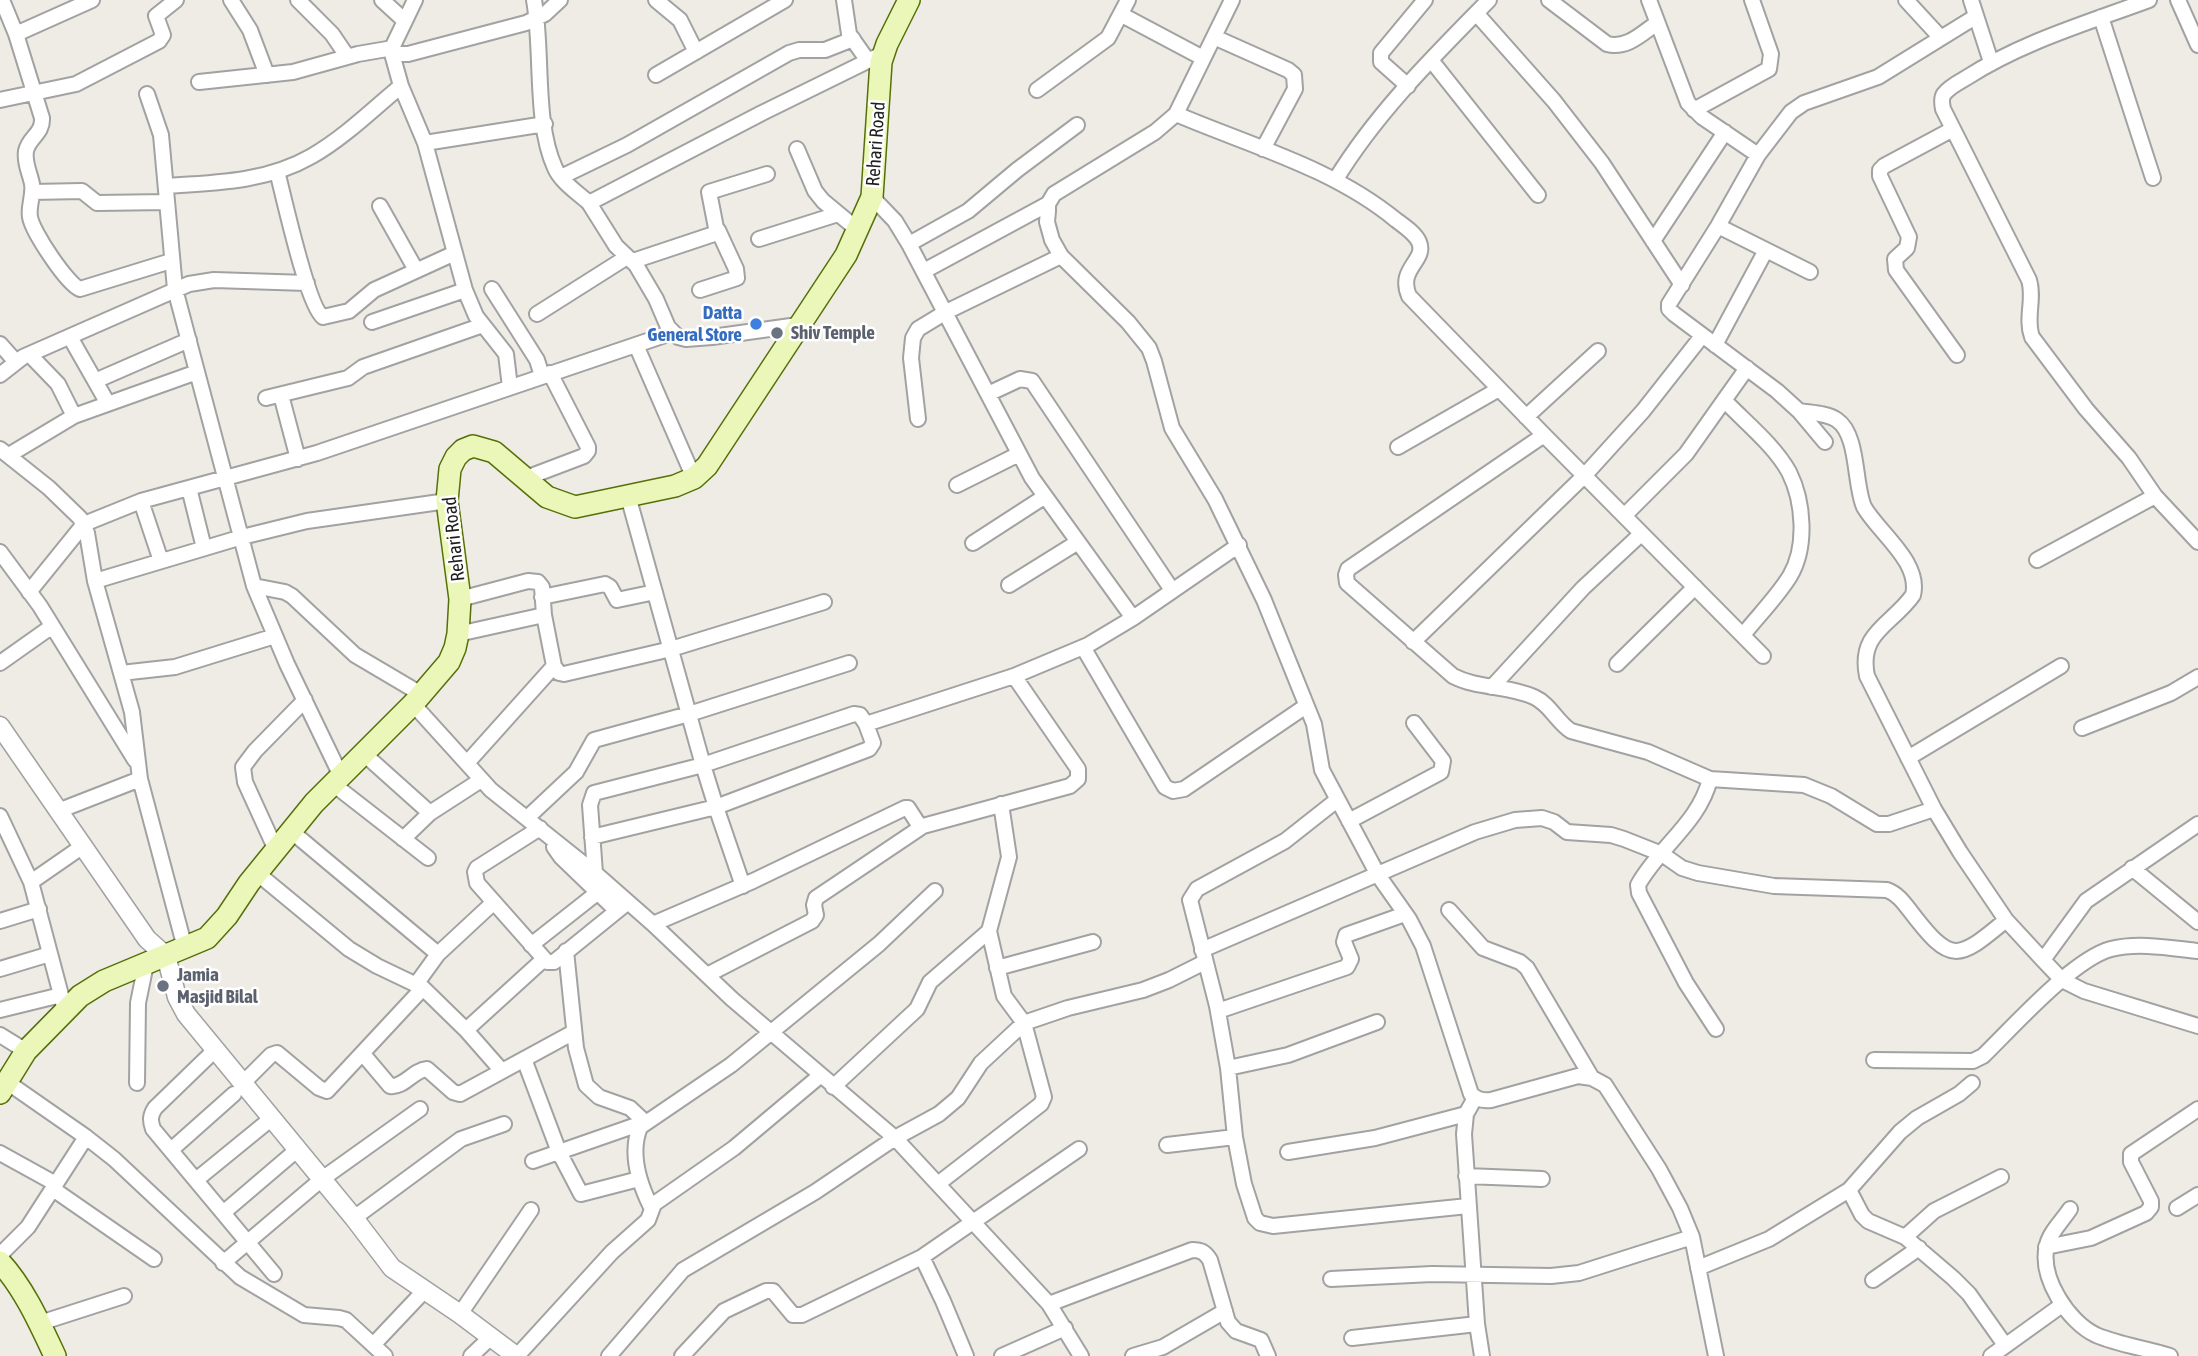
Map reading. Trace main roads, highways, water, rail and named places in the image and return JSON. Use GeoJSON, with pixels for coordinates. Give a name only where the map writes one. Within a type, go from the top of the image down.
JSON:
{"type":"FeatureCollection","features":[{"type":"Feature","properties":{"kind":"main road","name":"Rehari Road"},"geometry":{"type":"LineString","coordinates":[[3,1088],[26,1051],[63,1002],[80,996],[104,981],[207,938],[227,916],[291,831],[449,662],[456,648],[460,599],[447,501],[450,469],[463,450],[472,446],[494,452],[547,497],[575,506],[676,486],[694,478],[707,466],[846,255],[858,230],[872,197],[880,74],[876,57],[909,0]]}},
{"type":"Feature","properties":{"kind":"main road"},"geometry":{"type":"LineString","coordinates":[[0,1262],[40,1323],[55,1356]]}},
{"type":"Feature","properties":{"kind":"place","name":"Datta General Store"},"geometry":{"type":"Point","coordinates":[756,324]}},
{"type":"Feature","properties":{"kind":"place","name":"Shiv Temple"},"geometry":{"type":"Point","coordinates":[777,333]}},
{"type":"Feature","properties":{"kind":"place","name":"Jamia Masjid Bilal"},"geometry":{"type":"Point","coordinates":[163,986]}}]}
